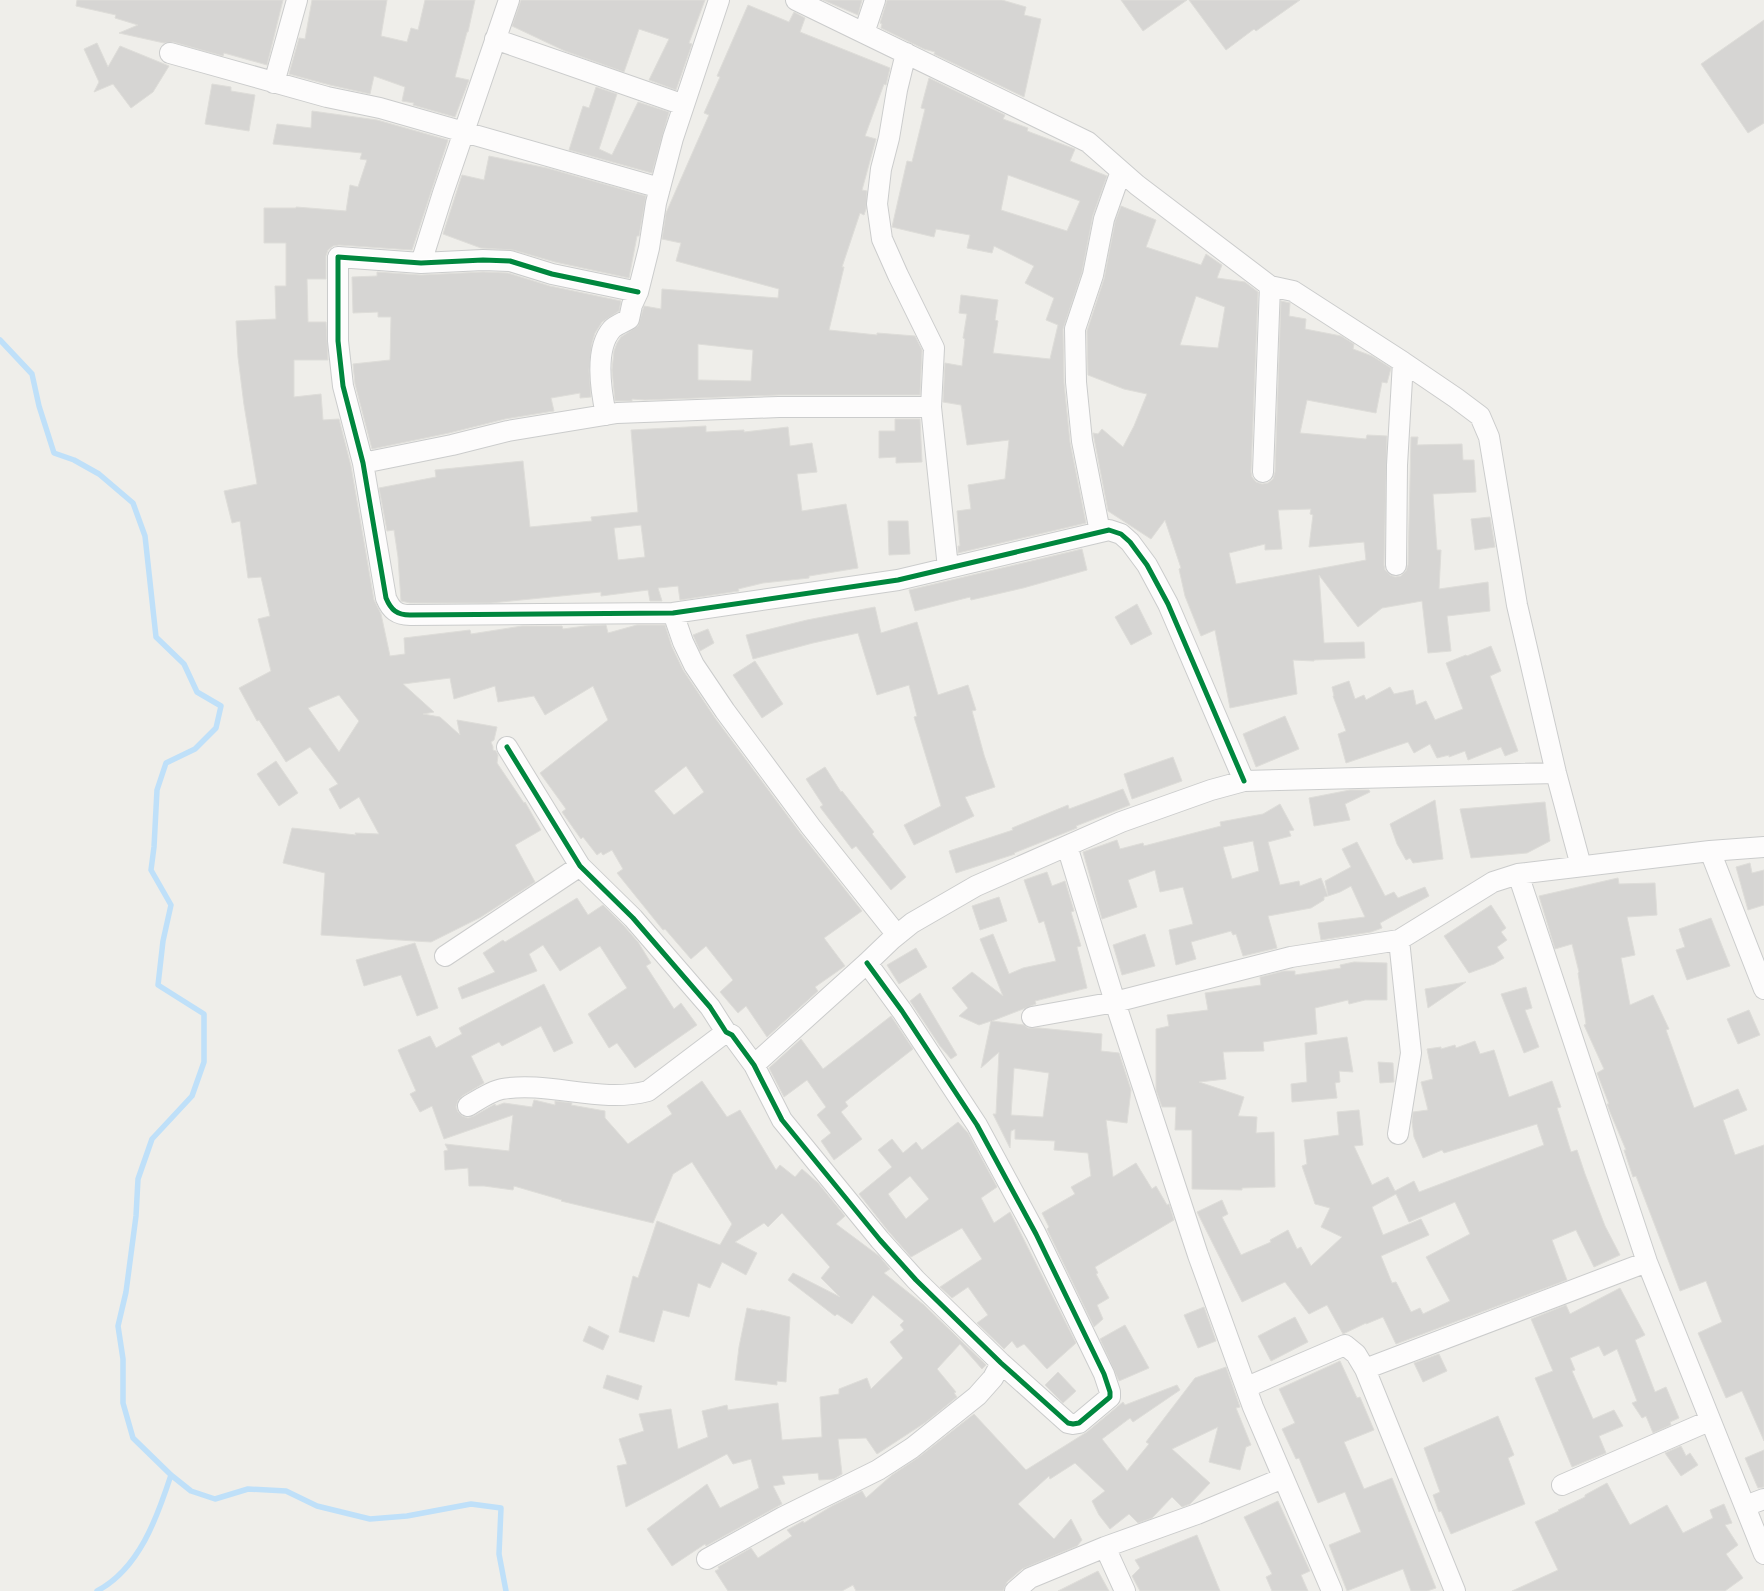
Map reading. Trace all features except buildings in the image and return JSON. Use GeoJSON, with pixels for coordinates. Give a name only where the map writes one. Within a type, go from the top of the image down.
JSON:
{"type":"FeatureCollection","features":[{"type":"Feature","properties":{"kind":"street"},"geometry":{"type":"LineString","coordinates":[[274,83],[297,0]]}},
{"type":"Feature","properties":{"kind":"street"},"geometry":{"type":"LineString","coordinates":[[421,263],[508,0]]}},
{"type":"Feature","properties":{"kind":"street"},"geometry":{"type":"LineString","coordinates":[[606,415],[601,391],[600,370],[603,348],[612,329],[629,319],[632,305],[638,292],[649,248],[660,188],[684,105],[719,0]]}},
{"type":"Feature","properties":{"kind":"street"},"geometry":{"type":"LineString","coordinates":[[796,0],[1088,142],[1137,185],[1270,286],[1293,291],[1403,362],[1480,416],[1489,437],[1517,605],[1556,773],[1581,866]]}},
{"type":"Feature","properties":{"kind":"street"},"geometry":{"type":"LineString","coordinates":[[864,33],[875,0]]}},
{"type":"Feature","properties":{"kind":"street"},"geometry":{"type":"LineString","coordinates":[[495,39],[684,105]]}},
{"type":"Feature","properties":{"kind":"street"},"geometry":{"type":"LineString","coordinates":[[170,53],[327,97],[380,108],[660,188]]}},
{"type":"Feature","properties":{"kind":"street"},"geometry":{"type":"LineString","coordinates":[[906,53],[897,90],[889,138],[880,170],[877,204],[882,240],[934,348],[931,407],[948,568]]}},
{"type":"Feature","properties":{"kind":"street"},"geometry":{"type":"LineString","coordinates":[[1100,532],[1082,441],[1076,382],[1075,329],[1093,275],[1104,219],[1121,171]]}},
{"type":"Feature","properties":{"kind":"street"},"geometry":{"type":"LineString","coordinates":[[638,292],[552,274],[510,261],[483,260],[421,263],[338,257],[338,341],[343,386],[363,463],[386,598],[392,610],[396,613],[410,615],[673,613],[898,580],[1109,530],[1120,534],[1130,542],[1147,565],[1168,604],[1244,781]]}},
{"type":"Feature","properties":{"kind":"street"},"geometry":{"type":"LineString","coordinates":[[1263,472],[1270,286]]}},
{"type":"Feature","properties":{"kind":"street"},"geometry":{"type":"LineString","coordinates":[[1396,565],[1397,465],[1403,362]]}},
{"type":"Feature","properties":{"kind":"street"},"geometry":{"type":"LineString","coordinates":[[363,463],[452,445],[508,431],[606,415],[779,407],[931,407]]}},
{"type":"Feature","properties":{"kind":"street"},"geometry":{"type":"LineString","coordinates":[[673,613],[683,642],[694,665],[725,710],[811,827],[897,935]]}},
{"type":"Feature","properties":{"kind":"street"},"geometry":{"type":"LineString","coordinates":[[507,747],[580,866],[633,918],[710,1007],[726,1032],[732,1035],[754,1065],[782,1120],[875,1233],[916,1280],[1001,1363],[1068,1423],[1079,1423],[1110,1397],[1101,1368],[1044,1251],[977,1125],[902,1011],[867,963]]}},
{"type":"Feature","properties":{"kind":"street"},"geometry":{"type":"LineString","coordinates":[[754,1065],[912,923],[976,886],[1121,822],[1211,790],[1244,781],[1556,773]]}},
{"type":"Feature","properties":{"kind":"street"},"geometry":{"type":"LineString","coordinates":[[1066,846],[1198,1255],[1247,1387],[1332,1591]]}},
{"type":"Feature","properties":{"kind":"street"},"geometry":{"type":"LineString","coordinates":[[1032,1017],[1115,1002],[1291,957],[1399,940],[1493,882],[1518,874],[1764,846]]}},
{"type":"Feature","properties":{"kind":"street"},"geometry":{"type":"LineString","coordinates":[[1710,851],[1764,989]]}},
{"type":"Feature","properties":{"kind":"street"},"geometry":{"type":"LineString","coordinates":[[445,956],[580,866]]}},
{"type":"Feature","properties":{"kind":"street"},"geometry":{"type":"LineString","coordinates":[[1518,874],[1647,1262],[1709,1421],[1764,1554]]}},
{"type":"Feature","properties":{"kind":"street"},"geometry":{"type":"LineString","coordinates":[[1398,1134],[1410,1053],[1399,940]]}},
{"type":"Feature","properties":{"kind":"street"},"geometry":{"type":"LineString","coordinates":[[468,1106],[501,1090],[556,1090],[596,1095],[635,1094],[648,1091],[726,1032]]}},
{"type":"Feature","properties":{"kind":"street"},"geometry":{"type":"LineString","coordinates":[[1365,1369],[1647,1262]]}},
{"type":"Feature","properties":{"kind":"street"},"geometry":{"type":"LineString","coordinates":[[1247,1387],[1345,1345],[1356,1354],[1365,1369],[1455,1591]]}},
{"type":"Feature","properties":{"kind":"street"},"geometry":{"type":"LineString","coordinates":[[707,1558],[783,1517],[878,1470],[912,1448],[977,1396],[993,1378],[1001,1363]]}},
{"type":"Feature","properties":{"kind":"street"},"geometry":{"type":"LineString","coordinates":[[1562,1485],[1709,1421]]}},
{"type":"Feature","properties":{"kind":"street"},"geometry":{"type":"LineString","coordinates":[[1015,1591],[1030,1578],[1105,1547],[1197,1514],[1284,1478]]}},
{"type":"Feature","properties":{"kind":"street"},"geometry":{"type":"LineString","coordinates":[[1745,1506],[1764,1499]]}},
{"type":"Feature","properties":{"kind":"street"},"geometry":{"type":"LineString","coordinates":[[1105,1547],[1125,1591]]}},
{"type":"Feature","properties":{"kind":"waterway"},"geometry":{"type":"LineString","coordinates":[[0,340],[32,374],[39,406],[54,453],[74,460],[99,474],[133,503],[145,536],[156,637],[184,664],[197,692],[221,706],[216,728],[195,749],[166,763],[157,790],[151,870],[171,905],[163,941],[158,985],[204,1014],[204,1062],[192,1096],[152,1139],[138,1179],[136,1216],[126,1292],[118,1326],[123,1359],[123,1403],[133,1438],[171,1475],[191,1491],[215,1499],[248,1489],[286,1491],[317,1506],[370,1519],[407,1516],[471,1504],[501,1508],[499,1554],[506,1591]]}},
{"type":"Feature","properties":{"kind":"waterway"},"geometry":{"type":"LineString","coordinates":[[97,1591],[124,1570],[135,1556],[153,1525],[171,1475]]}},
{"type":"Feature","properties":{"kind":"cycle path"},"geometry":{"type":"LineString","coordinates":[[638,292],[552,274],[510,261],[483,260],[421,263],[338,257],[338,341],[343,386],[363,463],[386,598],[395,611],[410,615],[673,613],[898,580],[1109,530],[1121,534],[1130,542],[1147,565],[1168,604],[1244,781]]}},
{"type":"Feature","properties":{"kind":"cycle path"},"geometry":{"type":"LineString","coordinates":[[507,747],[580,866],[633,918],[710,1007],[726,1032],[732,1035],[754,1065],[782,1120],[880,1240],[916,1280],[1001,1363],[1068,1423],[1079,1423],[1110,1397],[1104,1374],[1036,1234],[977,1125],[902,1011],[867,963]]}}]}
